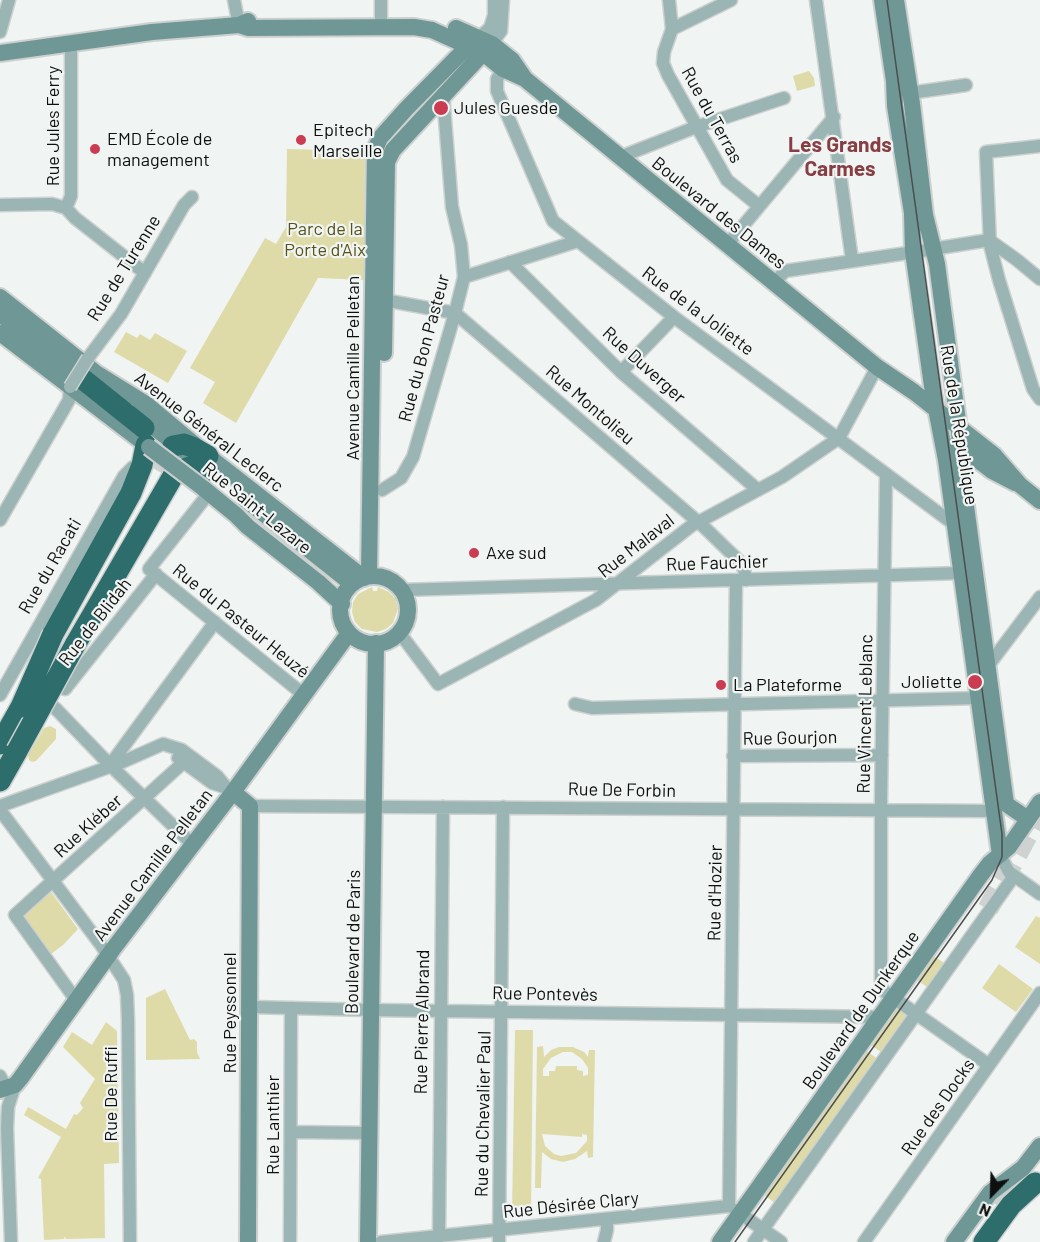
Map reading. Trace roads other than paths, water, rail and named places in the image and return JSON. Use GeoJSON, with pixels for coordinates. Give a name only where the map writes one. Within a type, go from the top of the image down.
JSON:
{"type":"FeatureCollection","features":[{"type":"Feature","properties":{"kind":"highway"},"geometry":{"type":"LineString","coordinates":[[77,383],[152,455],[178,471],[198,467],[207,477]]}},
{"type":"Feature","properties":{"kind":"highway"},"geometry":{"type":"LineString","coordinates":[[180,445],[192,447],[207,477]]}},
{"type":"Feature","properties":{"kind":"highway"},"geometry":{"type":"LineString","coordinates":[[62,639],[131,493],[152,455]]}},
{"type":"Feature","properties":{"kind":"highway"},"geometry":{"type":"LineString","coordinates":[[8,748],[152,455]]}},
{"type":"Feature","properties":{"kind":"highway"},"geometry":{"type":"LineString","coordinates":[[0,782],[21,707],[62,639],[135,494]]}},
{"type":"Feature","properties":{"kind":"highway"},"geometry":{"type":"LineString","coordinates":[[21,707],[48,664]]}},
{"type":"Feature","properties":{"kind":"highway"},"geometry":{"type":"LineString","coordinates":[[984,1242],[1011,1205],[1038,1180]]}},
{"type":"Feature","properties":{"kind":"highway"},"geometry":{"type":"LineString","coordinates":[[971,1242],[997,1205]]}},
{"type":"Feature","properties":{"kind":"street"},"geometry":{"type":"LineString","coordinates":[[0,32],[9,0]]}},
{"type":"Feature","properties":{"kind":"street"},"geometry":{"type":"LineString","coordinates":[[234,0],[239,25]]}},
{"type":"Feature","properties":{"kind":"street"},"geometry":{"type":"LineString","coordinates":[[381,0],[381,23]]}},
{"type":"Feature","properties":{"kind":"street"},"geometry":{"type":"LineString","coordinates":[[494,0],[494,15],[481,45],[443,94],[393,150],[380,161],[375,150],[380,138],[455,57],[481,45],[501,31],[503,0]]}},
{"type":"Feature","properties":{"kind":"street"},"geometry":{"type":"LineString","coordinates":[[669,0],[672,29],[731,0]]}},
{"type":"Feature","properties":{"kind":"street"},"geometry":{"type":"LineString","coordinates":[[816,0],[852,260]]}},
{"type":"Feature","properties":{"kind":"street","name":"Rue de la République"},"geometry":{"type":"LineString","coordinates":[[882,0],[894,81],[895,106],[912,213],[913,252],[955,525],[1000,855]]}},
{"type":"Feature","properties":{"kind":"street","name":"Rue de la République"},"geometry":{"type":"LineString","coordinates":[[896,0],[925,215],[937,249],[959,429],[962,476],[1006,804],[1036,808]]}},
{"type":"Feature","properties":{"kind":"street"},"geometry":{"type":"LineString","coordinates":[[0,53],[152,32],[239,25],[248,28],[289,24],[381,23],[432,30],[481,45]]}},
{"type":"Feature","properties":{"kind":"street","name":"Rue du Terras"},"geometry":{"type":"LineString","coordinates":[[672,29],[666,42],[663,63],[696,127],[728,180],[759,206]]}},
{"type":"Feature","properties":{"kind":"street","name":"Rue Jules Ferry"},"geometry":{"type":"LineString","coordinates":[[66,208],[71,196],[71,43]]}},
{"type":"Feature","properties":{"kind":"street","name":"Boulevard des Dames"},"geometry":{"type":"LineString","coordinates":[[481,45],[503,69],[525,80],[882,372],[914,392],[1000,461],[1020,485]]}},
{"type":"Feature","properties":{"kind":"street","name":"Boulevard des Dames"},"geometry":{"type":"LineString","coordinates":[[481,45],[512,60],[525,80]]}},
{"type":"Feature","properties":{"kind":"street","name":"Rue de la Joliette"},"geometry":{"type":"LineString","coordinates":[[503,69],[497,79],[497,91],[553,221],[674,317],[955,525]]}},
{"type":"Feature","properties":{"kind":"street"},"geometry":{"type":"LineString","coordinates":[[910,93],[966,85]]}},
{"type":"Feature","properties":{"kind":"street","name":"Rue du Bon Pasteur"},"geometry":{"type":"LineString","coordinates":[[382,490],[401,477],[413,457],[464,277],[461,245],[452,207],[443,94]]}},
{"type":"Feature","properties":{"kind":"street"},"geometry":{"type":"LineString","coordinates":[[620,157],[696,127],[784,98]]}},
{"type":"Feature","properties":{"kind":"street"},"geometry":{"type":"LineString","coordinates":[[727,245],[834,117]]}},
{"type":"Feature","properties":{"kind":"street"},"geometry":{"type":"LineString","coordinates":[[1040,146],[986,152],[989,240],[997,275],[1033,389],[1040,399]]}},
{"type":"Feature","properties":{"kind":"street","name":"Avenue Camille Pelletan"},"geometry":{"type":"LineString","coordinates":[[366,578],[382,490],[384,300],[380,161]]}},
{"type":"Feature","properties":{"kind":"street","name":"Avenue Camille Pelletan"},"geometry":{"type":"LineString","coordinates":[[366,578],[380,161]]}},
{"type":"Feature","properties":{"kind":"street","name":"Rue de Turenne"},"geometry":{"type":"LineString","coordinates":[[0,520],[69,400],[88,358],[121,314],[184,205],[192,197]]}},
{"type":"Feature","properties":{"kind":"street"},"geometry":{"type":"LineString","coordinates":[[0,205],[52,204],[66,208],[75,218],[145,273]]}},
{"type":"Feature","properties":{"kind":"street"},"geometry":{"type":"LineString","coordinates":[[774,283],[785,271],[989,240],[1040,279]]}},
{"type":"Feature","properties":{"kind":"street"},"geometry":{"type":"LineString","coordinates":[[464,277],[578,241]]}},
{"type":"Feature","properties":{"kind":"street"},"geometry":{"type":"LineString","coordinates":[[997,275],[1002,264],[1017,260]]}},
{"type":"Feature","properties":{"kind":"street","name":"Rue Duverger"},"geometry":{"type":"LineString","coordinates":[[510,262],[621,372],[758,490]]}},
{"type":"Feature","properties":{"kind":"street","name":"Avenue Général Leclerc"},"geometry":{"type":"LineString","coordinates":[[0,297],[96,373],[146,404],[180,445]]}},
{"type":"Feature","properties":{"kind":"street"},"geometry":{"type":"LineString","coordinates":[[384,300],[455,313]]}},
{"type":"Feature","properties":{"kind":"street","name":"Rue Montolieu"},"geometry":{"type":"LineString","coordinates":[[455,313],[699,522],[738,560],[744,569],[741,580]]}},
{"type":"Feature","properties":{"kind":"street"},"geometry":{"type":"LineString","coordinates":[[0,314],[77,383]]}},
{"type":"Feature","properties":{"kind":"street"},"geometry":{"type":"LineString","coordinates":[[621,372],[674,317]]}},
{"type":"Feature","properties":{"kind":"street","name":"Avenue Général Leclerc"},"geometry":{"type":"LineString","coordinates":[[0,333],[77,383],[106,390],[180,445]]}},
{"type":"Feature","properties":{"kind":"street","name":"Boulevard des Dames"},"geometry":{"type":"LineString","coordinates":[[882,372],[907,400],[961,448],[985,466],[1020,485],[1040,501]]}},
{"type":"Feature","properties":{"kind":"street","name":"Rue Malaval"},"geometry":{"type":"LineString","coordinates":[[399,632],[438,684],[596,600],[699,522],[782,477],[838,439],[882,372]]}},
{"type":"Feature","properties":{"kind":"street"},"geometry":{"type":"LineString","coordinates":[[914,392],[931,380]]}},
{"type":"Feature","properties":{"kind":"street","name":"Rue Saint-Lazare"},"geometry":{"type":"LineString","coordinates":[[152,455],[207,477],[248,527],[318,582],[342,604]]}},
{"type":"Feature","properties":{"kind":"street","name":"Rue du Racati"},"geometry":{"type":"LineString","coordinates":[[0,695],[20,672],[124,476],[133,467],[152,455]]}},
{"type":"Feature","properties":{"kind":"street"},"geometry":{"type":"LineString","coordinates":[[962,476],[970,468],[985,466]]}},
{"type":"Feature","properties":{"kind":"street","name":"Rue Vincent Leblanc"},"geometry":{"type":"LineString","coordinates":[[886,476],[881,989],[894,998]]}},
{"type":"Feature","properties":{"kind":"street","name":"Avenue Général Leclerc"},"geometry":{"type":"LineString","coordinates":[[207,477],[366,578]]}},
{"type":"Feature","properties":{"kind":"street","name":"Rue de Blidah"},"geometry":{"type":"LineString","coordinates":[[65,689],[156,574],[149,569],[207,477]]}},
{"type":"Feature","properties":{"kind":"street","name":"Rue Fauchier"},"geometry":{"type":"LineString","coordinates":[[402,590],[961,573]]}},
{"type":"Feature","properties":{"kind":"street","name":"Rue du Pasteur Heuzé"},"geometry":{"type":"LineString","coordinates":[[156,574],[304,695]]}},
{"type":"Feature","properties":{"kind":"street"},"geometry":{"type":"LineString","coordinates":[[366,578],[388,579],[402,590],[407,602],[408,613],[405,624],[392,638],[376,644],[361,641],[350,633],[342,620],[342,604],[346,591],[366,578]]}},
{"type":"Feature","properties":{"kind":"street","name":"Rue d'Hozier"},"geometry":{"type":"LineString","coordinates":[[735,1210],[731,1014],[733,756],[741,580]]}},
{"type":"Feature","properties":{"kind":"street"},"geometry":{"type":"LineString","coordinates":[[988,666],[1040,597]]}},
{"type":"Feature","properties":{"kind":"street"},"geometry":{"type":"LineString","coordinates":[[110,765],[215,622]]}},
{"type":"Feature","properties":{"kind":"street","name":"Avenue Camille Pelletan"},"geometry":{"type":"LineString","coordinates":[[11,1242],[4,1128],[8,1107],[5,1085],[77,1000],[107,954],[193,845],[229,790],[350,633]]}},
{"type":"Feature","properties":{"kind":"street","name":"Boulevard de Paris"},"geometry":{"type":"LineString","coordinates":[[368,1242],[376,644]]}},
{"type":"Feature","properties":{"kind":"street"},"geometry":{"type":"LineString","coordinates":[[575,704],[592,708],[734,706],[978,698]]}},
{"type":"Feature","properties":{"kind":"street"},"geometry":{"type":"LineString","coordinates":[[54,708],[193,845]]}},
{"type":"Feature","properties":{"kind":"street"},"geometry":{"type":"LineString","coordinates":[[0,808],[163,744],[182,750],[218,776],[229,790],[250,806]]}},
{"type":"Feature","properties":{"kind":"street"},"geometry":{"type":"LineString","coordinates":[[172,747],[176,757],[212,783],[229,790]]}},
{"type":"Feature","properties":{"kind":"street","name":"Rue Gourjon"},"geometry":{"type":"LineString","coordinates":[[733,756],[882,755]]}},
{"type":"Feature","properties":{"kind":"street","name":"Rue Kléber"},"geometry":{"type":"LineString","coordinates":[[77,1000],[15,915],[184,762]]}},
{"type":"Feature","properties":{"kind":"street","name":"Rue De Forbin"},"geometry":{"type":"LineString","coordinates":[[250,806],[994,811]]}},
{"type":"Feature","properties":{"kind":"street","name":"Rue Peyssonnel"},"geometry":{"type":"LineString","coordinates":[[248,1242],[250,806]]}},
{"type":"Feature","properties":{"kind":"street","name":"Rue Pierre Albrand"},"geometry":{"type":"LineString","coordinates":[[439,1237],[443,807]]}},
{"type":"Feature","properties":{"kind":"street","name":"Rue du Chevalier Paul"},"geometry":{"type":"LineString","coordinates":[[499,1236],[503,807]]}},
{"type":"Feature","properties":{"kind":"street","name":"Rue De Ruffi"},"geometry":{"type":"LineString","coordinates":[[0,808],[122,975],[127,994],[129,1242]]}},
{"type":"Feature","properties":{"kind":"street","name":"Boulevard de Dunkerque"},"geometry":{"type":"LineString","coordinates":[[720,1242],[735,1210],[894,998],[988,866],[1009,847],[1036,808]]}},
{"type":"Feature","properties":{"kind":"street"},"geometry":{"type":"LineString","coordinates":[[1000,855],[1005,868],[1040,894]]}},
{"type":"Feature","properties":{"kind":"street"},"geometry":{"type":"LineString","coordinates":[[754,1242],[1014,876]]}},
{"type":"Feature","properties":{"kind":"street","name":"Rue des Docks"},"geometry":{"type":"LineString","coordinates":[[864,1242],[1040,993]]}},
{"type":"Feature","properties":{"kind":"street"},"geometry":{"type":"LineString","coordinates":[[894,998],[989,1065]]}},
{"type":"Feature","properties":{"kind":"street","name":"Rue Pontevès"},"geometry":{"type":"LineString","coordinates":[[250,1006],[371,1010],[880,1017]]}},
{"type":"Feature","properties":{"kind":"street","name":"Rue Lanthier"},"geometry":{"type":"LineString","coordinates":[[290,1242],[291,1008]]}},
{"type":"Feature","properties":{"kind":"street"},"geometry":{"type":"LineString","coordinates":[[291,1132],[370,1133]]}},
{"type":"Feature","properties":{"kind":"street"},"geometry":{"type":"LineString","coordinates":[[954,1242],[990,1192],[1023,1168],[1040,1146]]}},
{"type":"Feature","properties":{"kind":"street"},"geometry":{"type":"LineString","coordinates":[[995,1242],[1038,1180]]}},
{"type":"Feature","properties":{"kind":"street"},"geometry":{"type":"LineString","coordinates":[[735,1210],[781,1242]]}},
{"type":"Feature","properties":{"kind":"street","name":"Rue Désirée Clary"},"geometry":{"type":"LineString","coordinates":[[381,1242],[439,1237],[499,1236],[607,1220],[735,1210]]}},
{"type":"Feature","properties":{"kind":"street"},"geometry":{"type":"LineString","coordinates":[[604,1242],[607,1220]]}},
{"type":"Feature","properties":{"kind":"tunnel"},"geometry":{"type":"LineString","coordinates":[[158,471],[173,446]]}},
{"type":"Feature","properties":{"kind":"tunnel"},"geometry":{"type":"LineString","coordinates":[[988,909],[1038,815]]}},
{"type":"Feature","properties":{"kind":"tunnel"},"geometry":{"type":"LineString","coordinates":[[997,1205],[1025,1166]]}},
{"type":"Feature","properties":{"kind":"tram line"},"geometry":{"type":"LineString","coordinates":[[735,1242],[992,880],[1002,857],[1002,834],[887,0]]}},
{"type":"Feature","properties":{"kind":"place","name":"Jules Guesde"},"geometry":{"type":"Point","coordinates":[441,108]}},
{"type":"Feature","properties":{"kind":"place","name":"Epitech Marseille"},"geometry":{"type":"Point","coordinates":[301,140]}},
{"type":"Feature","properties":{"kind":"place","name":"EMD École de management"},"geometry":{"type":"Point","coordinates":[95,149]}},
{"type":"Feature","properties":{"kind":"place","name":"Axe sud"},"geometry":{"type":"Point","coordinates":[474,553]}},
{"type":"Feature","properties":{"kind":"place","name":"Joliette"},"geometry":{"type":"Point","coordinates":[975,682]}},
{"type":"Feature","properties":{"kind":"place","name":"La Plateforme"},"geometry":{"type":"Point","coordinates":[721,685]}},
{"type":"Feature","properties":{"kind":"district","name":"Les Grands Carmes"},"geometry":{"type":"Point","coordinates":[840,157]}},
{"type":"Feature","properties":{"kind":"park label","name":"Parc de la Porte d'Aix"},"geometry":{"type":"Point","coordinates":[325,239]}}]}
